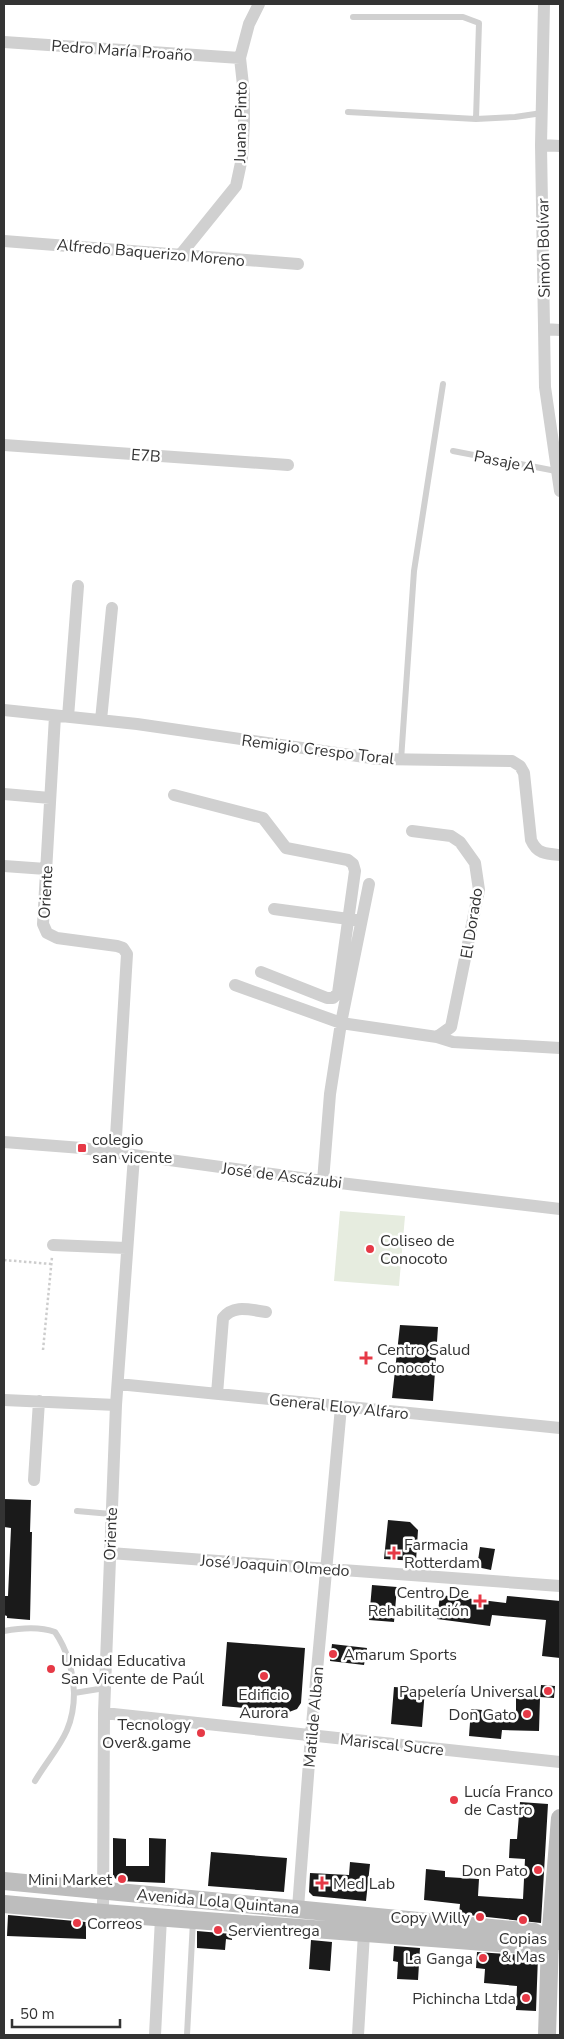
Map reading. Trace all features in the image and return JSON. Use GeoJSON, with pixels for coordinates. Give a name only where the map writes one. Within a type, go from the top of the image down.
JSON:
{"type":"FeatureCollection","features":[{"type":"Feature","properties":{"kind":"main road"},"geometry":{"type":"LineString","coordinates":[[547,2035],[555,1940],[560,1818]]}},
{"type":"Feature","properties":{"kind":"main road","name":"Avenida Lola Quintana"},"geometry":{"type":"LineString","coordinates":[[4,1880],[102,1892],[298,1908],[534,1932],[555,1940]]}},
{"type":"Feature","properties":{"kind":"main road","name":"Avenida Lola Quintana"},"geometry":{"type":"LineString","coordinates":[[4,1904],[161,1918],[535,1946],[555,1940]]}},
{"type":"Feature","properties":{"kind":"street","name":"Juana Pinto"},"geometry":{"type":"LineString","coordinates":[[181,254],[236,186],[242,158],[244,122],[244,94],[240,58],[249,24],[258,4]]}},
{"type":"Feature","properties":{"kind":"street","name":"Simón Bolívar"},"geometry":{"type":"LineString","coordinates":[[544,4],[541,145],[545,387],[560,491]]}},
{"type":"Feature","properties":{"kind":"street","name":"Pedro María Proaño"},"geometry":{"type":"LineString","coordinates":[[4,42],[240,58]]}},
{"type":"Feature","properties":{"kind":"street"},"geometry":{"type":"LineString","coordinates":[[541,145],[560,146]]}},
{"type":"Feature","properties":{"kind":"street","name":"Alfredo Baquerizo Moreno"},"geometry":{"type":"LineString","coordinates":[[4,241],[298,264]]}},
{"type":"Feature","properties":{"kind":"street"},"geometry":{"type":"LineString","coordinates":[[544,330],[560,330]]}},
{"type":"Feature","properties":{"kind":"street","name":"E7B"},"geometry":{"type":"LineString","coordinates":[[4,445],[288,465]]}},
{"type":"Feature","properties":{"kind":"street","name":"Oriente"},"geometry":{"type":"LineString","coordinates":[[78,586],[50,798],[42,917],[45,930],[57,938],[120,946],[127,954],[115,1153]]}},
{"type":"Feature","properties":{"kind":"street"},"geometry":{"type":"LineString","coordinates":[[102,720],[112,608]]}},
{"type":"Feature","properties":{"kind":"street","name":"Remigio Crespo Toral"},"geometry":{"type":"LineString","coordinates":[[4,710],[102,720],[378,759],[512,761],[520,766],[524,773],[531,840],[534,848],[546,854],[560,855]]}},
{"type":"Feature","properties":{"kind":"street"},"geometry":{"type":"LineString","coordinates":[[4,794],[50,798]]}},
{"type":"Feature","properties":{"kind":"street"},"geometry":{"type":"LineString","coordinates":[[174,795],[263,818],[286,848],[348,860],[353,864],[355,871],[338,993],[333,998],[327,998],[261,972]]}},
{"type":"Feature","properties":{"kind":"street","name":"El Dorado"},"geometry":{"type":"LineString","coordinates":[[412,831],[451,836],[460,842],[475,863],[479,890],[451,1027],[437,1037]]}},
{"type":"Feature","properties":{"kind":"street"},"geometry":{"type":"LineString","coordinates":[[4,866],[46,869]]}},
{"type":"Feature","properties":{"kind":"street"},"geometry":{"type":"LineString","coordinates":[[323,1181],[330,1094],[341,1023],[368,884]]}},
{"type":"Feature","properties":{"kind":"street"},"geometry":{"type":"LineString","coordinates":[[274,909],[361,921]]}},
{"type":"Feature","properties":{"kind":"street"},"geometry":{"type":"LineString","coordinates":[[235,985],[341,1023],[437,1037],[453,1042],[560,1048]]}},
{"type":"Feature","properties":{"kind":"street","name":"José de Ascázubi"},"geometry":{"type":"LineString","coordinates":[[4,1142],[82,1148],[323,1181],[560,1209]]}},
{"type":"Feature","properties":{"kind":"street","name":"Oriente"},"geometry":{"type":"LineString","coordinates":[[103,1913],[104,1713],[111,1514],[126,1248],[134,1156]]}},
{"type":"Feature","properties":{"kind":"street"},"geometry":{"type":"LineString","coordinates":[[53,1245],[126,1248]]}},
{"type":"Feature","properties":{"kind":"street"},"geometry":{"type":"LineString","coordinates":[[217,1394],[223,1318],[227,1312],[236,1308],[266,1312]]}},
{"type":"Feature","properties":{"kind":"street","name":"General Eloy Alfaro"},"geometry":{"type":"LineString","coordinates":[[118,1384],[560,1428]]}},
{"type":"Feature","properties":{"kind":"street"},"geometry":{"type":"LineString","coordinates":[[4,1400],[116,1405]]}},
{"type":"Feature","properties":{"kind":"street"},"geometry":{"type":"LineString","coordinates":[[34,1480],[39,1401]]}},
{"type":"Feature","properties":{"kind":"street","name":"Matilde Alban"},"geometry":{"type":"LineString","coordinates":[[298,1908],[311,1736],[341,1407]]}},
{"type":"Feature","properties":{"kind":"street","name":"José Joaquin Olmedo"},"geometry":{"type":"LineString","coordinates":[[110,1553],[560,1586]]}},
{"type":"Feature","properties":{"kind":"street","name":"Mariscal Sucre"},"geometry":{"type":"LineString","coordinates":[[104,1713],[560,1762]]}},
{"type":"Feature","properties":{"kind":"street"},"geometry":{"type":"LineString","coordinates":[[155,2035],[161,1918]]}},
{"type":"Feature","properties":{"kind":"street"},"geometry":{"type":"LineString","coordinates":[[358,2035],[364,1933]]}},
{"type":"Feature","properties":{"kind":"lane"},"geometry":{"type":"LineString","coordinates":[[353,17],[463,16],[479,23],[476,119]]}},
{"type":"Feature","properties":{"kind":"lane"},"geometry":{"type":"LineString","coordinates":[[348,112],[476,119],[542,113]]}},
{"type":"Feature","properties":{"kind":"lane"},"geometry":{"type":"LineString","coordinates":[[401,760],[414,571],[443,384]]}},
{"type":"Feature","properties":{"kind":"lane","name":"Pasaje A"},"geometry":{"type":"LineString","coordinates":[[454,451],[556,471]]}},
{"type":"Feature","properties":{"kind":"lane"},"geometry":{"type":"LineString","coordinates":[[77,1511],[111,1514]]}},
{"type":"Feature","properties":{"kind":"lane"},"geometry":{"type":"LineString","coordinates":[[4,1631],[27,1628],[47,1629],[54,1632],[68,1654],[72,1669],[74,1693],[70,1725],[64,1738],[35,1780]]}},
{"type":"Feature","properties":{"kind":"lane"},"geometry":{"type":"LineString","coordinates":[[74,1693],[105,1688]]}},
{"type":"Feature","properties":{"kind":"lane"},"geometry":{"type":"LineString","coordinates":[[187,2035],[193,1920]]}},
{"type":"Feature","properties":{"kind":"path"},"geometry":{"type":"LineString","coordinates":[[44,1350],[53,1245]]}},
{"type":"Feature","properties":{"kind":"path"},"geometry":{"type":"LineString","coordinates":[[4,1260],[51,1264]]}},
{"type":"Feature","properties":{"kind":"shaded area","name":"Coliseo de Conocoto"},"geometry":{"type":"Polygon","coordinates":[[[340,1211],[405,1216],[399,1286],[334,1281],[340,1211]]]}},
{"type":"Feature","properties":{"kind":"building"},"geometry":{"type":"Polygon","coordinates":[[[400,1325],[438,1327],[433,1401],[392,1398],[400,1325]]]}},
{"type":"Feature","properties":{"kind":"building"},"geometry":{"type":"Polygon","coordinates":[[[4,1499],[31,1500],[30,1620],[7,1618],[4,1615],[4,1596],[8,1596],[11,1528],[4,1527],[4,1499]]]}},
{"type":"Feature","properties":{"kind":"building"},"geometry":{"type":"Polygon","coordinates":[[[388,1520],[410,1522],[418,1530],[416,1561],[384,1559],[388,1520]]]}},
{"type":"Feature","properties":{"kind":"building"},"geometry":{"type":"Polygon","coordinates":[[[480,1547],[495,1549],[491,1570],[477,1567],[480,1547]]]}},
{"type":"Feature","properties":{"kind":"building"},"geometry":{"type":"Polygon","coordinates":[[[372,1585],[397,1587],[394,1622],[369,1620],[372,1585]]]}},
{"type":"Feature","properties":{"kind":"building"},"geometry":{"type":"Polygon","coordinates":[[[440,1595],[506,1603],[507,1596],[560,1601],[560,1658],[542,1656],[546,1620],[492,1615],[490,1626],[437,1619],[440,1595]]]}},
{"type":"Feature","properties":{"kind":"building","name":"Edificio Aurora"},"geometry":{"type":"Polygon","coordinates":[[[227,1642],[305,1648],[301,1703],[297,1709],[289,1712],[222,1706],[227,1642]]]}},
{"type":"Feature","properties":{"kind":"building"},"geometry":{"type":"Polygon","coordinates":[[[332,1644],[367,1648],[364,1665],[330,1661],[332,1644]]]}},
{"type":"Feature","properties":{"kind":"building","name":"Papelería Universal"},"geometry":{"type":"Polygon","coordinates":[[[541,1685],[555,1686],[554,1698],[540,1697],[541,1685]]]}},
{"type":"Feature","properties":{"kind":"building"},"geometry":{"type":"Polygon","coordinates":[[[394,1687],[425,1689],[422,1727],[391,1724],[394,1687]]]}},
{"type":"Feature","properties":{"kind":"building"},"geometry":{"type":"Polygon","coordinates":[[[516,1698],[540,1698],[539,1731],[502,1730],[501,1739],[469,1736],[471,1709],[516,1713],[516,1698]]]}},
{"type":"Feature","properties":{"kind":"building"},"geometry":{"type":"Polygon","coordinates":[[[520,1802],[548,1804],[541,1923],[459,1914],[460,1904],[424,1900],[426,1869],[445,1871],[445,1877],[479,1879],[478,1896],[523,1899],[525,1859],[509,1858],[510,1839],[517,1839],[520,1802]]]}},
{"type":"Feature","properties":{"kind":"building"},"geometry":{"type":"Polygon","coordinates":[[[113,1838],[126,1839],[126,1866],[149,1866],[149,1838],[166,1839],[165,1883],[118,1881],[113,1876],[113,1838]]]}},
{"type":"Feature","properties":{"kind":"building"},"geometry":{"type":"Polygon","coordinates":[[[211,1852],[287,1858],[284,1892],[208,1886],[211,1852]]]}},
{"type":"Feature","properties":{"kind":"building"},"geometry":{"type":"Polygon","coordinates":[[[350,1862],[370,1864],[366,1901],[313,1896],[309,1892],[310,1873],[349,1875],[350,1862]]]}},
{"type":"Feature","properties":{"kind":"building"},"geometry":{"type":"Polygon","coordinates":[[[8,1915],[86,1922],[86,1939],[7,1936],[8,1915]]]}},
{"type":"Feature","properties":{"kind":"building"},"geometry":{"type":"Polygon","coordinates":[[[197,1931],[232,1934],[232,1940],[226,1939],[225,1950],[197,1948],[197,1931]]]}},
{"type":"Feature","properties":{"kind":"building"},"geometry":{"type":"Polygon","coordinates":[[[311,1940],[332,1942],[330,1971],[309,1969],[311,1940]]]}},
{"type":"Feature","properties":{"kind":"building"},"geometry":{"type":"Polygon","coordinates":[[[394,1946],[420,1948],[418,1980],[397,1979],[398,1962],[393,1961],[394,1946]]]}},
{"type":"Feature","properties":{"kind":"building"},"geometry":{"type":"Polygon","coordinates":[[[477,1952],[538,1956],[536,2011],[516,2010],[517,1986],[484,1983],[485,1969],[476,1968],[477,1952]]]}},
{"type":"Feature","properties":{"kind":"place","name":"colegio san vicente"},"geometry":{"type":"Point","coordinates":[82,1148]}},
{"type":"Feature","properties":{"kind":"place","name":"Coliseo de Conocoto"},"geometry":{"type":"Point","coordinates":[370,1249]}},
{"type":"Feature","properties":{"kind":"place","name":"Centro Salud Conocoto"},"geometry":{"type":"Point","coordinates":[366,1358]}},
{"type":"Feature","properties":{"kind":"place","name":"Farmacia Rotterdam"},"geometry":{"type":"Point","coordinates":[394,1553]}},
{"type":"Feature","properties":{"kind":"place","name":"Centro De Rehabilitación"},"geometry":{"type":"Point","coordinates":[480,1601]}},
{"type":"Feature","properties":{"kind":"place","name":"Amarum Sports"},"geometry":{"type":"Point","coordinates":[333,1654]}},
{"type":"Feature","properties":{"kind":"place","name":"Unidad Educativa San Vicente de Paúl"},"geometry":{"type":"Point","coordinates":[51,1669]}},
{"type":"Feature","properties":{"kind":"place","name":"Edificio Aurora"},"geometry":{"type":"Point","coordinates":[264,1676]}},
{"type":"Feature","properties":{"kind":"place","name":"Papelería Universal"},"geometry":{"type":"Point","coordinates":[548,1691]}},
{"type":"Feature","properties":{"kind":"place","name":"Don Gato"},"geometry":{"type":"Point","coordinates":[527,1714]}},
{"type":"Feature","properties":{"kind":"place","name":"Tecnology Over&.game"},"geometry":{"type":"Point","coordinates":[201,1733]}},
{"type":"Feature","properties":{"kind":"place","name":"Lucía Franco de Castro"},"geometry":{"type":"Point","coordinates":[454,1800]}},
{"type":"Feature","properties":{"kind":"place","name":"Don Pato"},"geometry":{"type":"Point","coordinates":[538,1870]}},
{"type":"Feature","properties":{"kind":"place","name":"Mini Market"},"geometry":{"type":"Point","coordinates":[122,1879]}},
{"type":"Feature","properties":{"kind":"place","name":"Med Lab"},"geometry":{"type":"Point","coordinates":[322,1883]}},
{"type":"Feature","properties":{"kind":"place","name":"Copy Willy"},"geometry":{"type":"Point","coordinates":[480,1917]}},
{"type":"Feature","properties":{"kind":"place","name":"Copias & Mas"},"geometry":{"type":"Point","coordinates":[523,1920]}},
{"type":"Feature","properties":{"kind":"place","name":"Correos"},"geometry":{"type":"Point","coordinates":[77,1923]}},
{"type":"Feature","properties":{"kind":"place","name":"Servientrega"},"geometry":{"type":"Point","coordinates":[218,1930]}},
{"type":"Feature","properties":{"kind":"place","name":"La Ganga"},"geometry":{"type":"Point","coordinates":[483,1958]}},
{"type":"Feature","properties":{"kind":"place","name":"Pichincha Ltda"},"geometry":{"type":"Point","coordinates":[526,1998]}}]}
